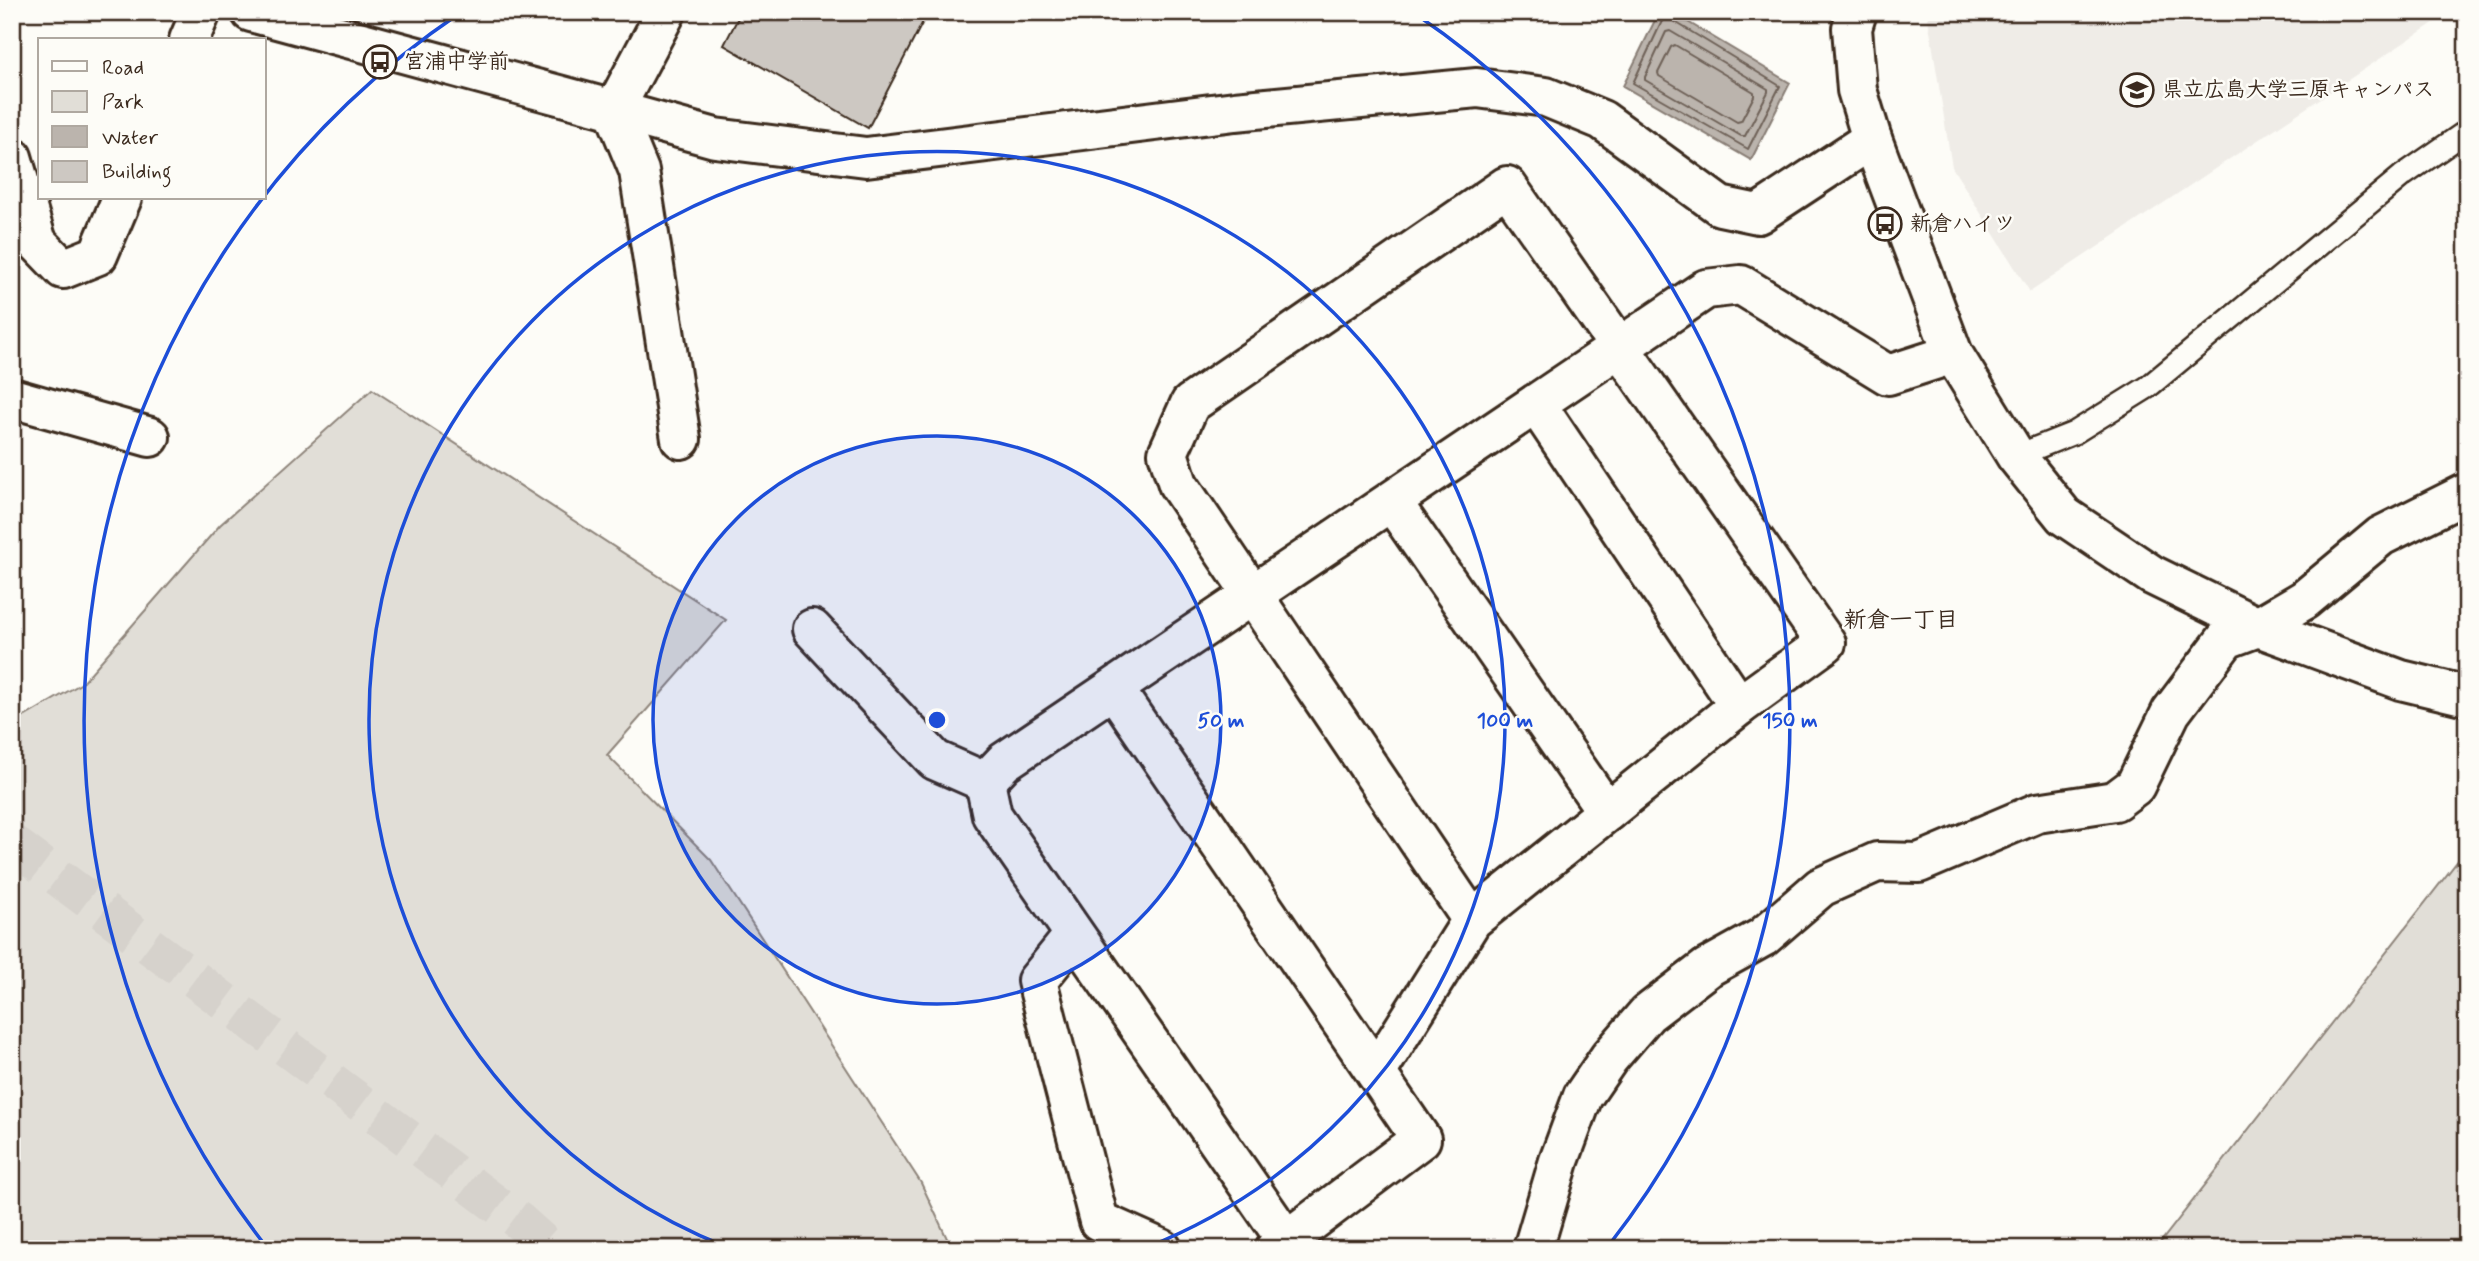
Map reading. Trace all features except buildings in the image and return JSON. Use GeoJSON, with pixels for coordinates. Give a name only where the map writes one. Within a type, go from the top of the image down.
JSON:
{"type":"FeatureCollection","features":[{"type":"Feature","properties":{"kind":"street"},"geometry":{"type":"LineString","coordinates":[[190,38],[201,12]]}},
{"type":"Feature","properties":{"kind":"street"},"geometry":{"type":"LineString","coordinates":[[251,12],[715,138],[866,157],[1235,111],[1477,88],[1546,97],[1602,120],[1720,206],[1758,214],[1872,139]]}},
{"type":"Feature","properties":{"kind":"street"},"geometry":{"type":"LineString","coordinates":[[614,110],[666,12]]}},
{"type":"Feature","properties":{"kind":"street"},"geometry":{"type":"LineString","coordinates":[[1857,12],[1852,28],[1857,90],[1872,139],[1953,354],[2016,456],[2064,516],[2152,575],[2258,627],[2400,680],[2467,696]]}},
{"type":"Feature","properties":{"kind":"street"},"geometry":{"type":"LineString","coordinates":[[614,110],[639,171],[681,439]]}},
{"type":"Feature","properties":{"kind":"street"},"geometry":{"type":"LineString","coordinates":[[12,157],[24,253],[63,269],[98,255],[121,200]]}},
{"type":"Feature","properties":{"kind":"street"},"geometry":{"type":"LineString","coordinates":[[1376,1073],[1472,920],[1739,706],[1826,643],[1507,186],[1190,404],[1168,453],[1178,484],[1472,920]]}},
{"type":"Feature","properties":{"kind":"street"},"geometry":{"type":"LineString","coordinates":[[985,782],[1004,762],[1706,289],[1741,285],[1888,375],[1953,354]]}},
{"type":"Feature","properties":{"kind":"street"},"geometry":{"type":"LineString","coordinates":[[12,398],[150,437]]}},
{"type":"Feature","properties":{"kind":"street"},"geometry":{"type":"LineString","coordinates":[[1536,404],[1739,706]]}},
{"type":"Feature","properties":{"kind":"street"},"geometry":{"type":"LineString","coordinates":[[1533,1249],[1559,1161],[1583,1096],[1609,1058],[1647,1014],[1707,968],[1763,937],[1821,887],[1877,862],[1919,863],[2038,813],[2115,801],[2135,786],[2171,712],[2226,639],[2258,627],[2304,600],[2381,536],[2467,493]]}},
{"type":"Feature","properties":{"kind":"street"},"geometry":{"type":"LineString","coordinates":[[1392,502],[1607,812]]}},
{"type":"Feature","properties":{"kind":"street"},"geometry":{"type":"LineString","coordinates":[[812,629],[935,760],[985,782]]}},
{"type":"Feature","properties":{"kind":"street"},"geometry":{"type":"LineString","coordinates":[[985,782],[992,815],[1281,1245],[1421,1139],[1114,689]]}},
{"type":"Feature","properties":{"kind":"street"},"geometry":{"type":"LineString","coordinates":[[1074,935],[1037,981],[1099,1221],[1162,1249]]}},
{"type":"Feature","properties":{"kind":"lane"},"geometry":{"type":"LineString","coordinates":[[2016,456],[2074,433],[2148,387],[2402,176],[2467,131]]}},
{"type":"Feature","properties":{"kind":"shaded area","name":"県立広島大学三原キャンパス"},"geometry":{"type":"Polygon","coordinates":[[[1927,12],[2450,12],[2030,292],[1952,167],[1927,12]]]}},
{"type":"Feature","properties":{"kind":"green space"},"geometry":{"type":"Polygon","coordinates":[[[372,389],[726,620],[607,755],[711,860],[921,1183],[952,1249],[12,1249],[12,724],[82,683],[220,525],[372,389]]]}},
{"type":"Feature","properties":{"kind":"green space"},"geometry":{"type":"Polygon","coordinates":[[[2467,849],[2467,1249],[2155,1249],[2156,1248],[2467,849]]]}},
{"type":"Feature","properties":{"kind":"water"},"geometry":{"type":"Polygon","coordinates":[[[1659,12],[1671,12],[1790,83],[1751,160],[1623,86],[1659,12]]]}},
{"type":"Feature","properties":{"kind":"tunnel"},"geometry":{"type":"LineString","coordinates":[[12,843],[520,1222],[550,1249]]}},
{"type":"Feature","properties":{"kind":"place","name":"宮浦中学前"},"geometry":{"type":"Point","coordinates":[380,62]}},
{"type":"Feature","properties":{"kind":"place","name":"県立広島大学三原キャンパス"},"geometry":{"type":"Point","coordinates":[2137,90]}},
{"type":"Feature","properties":{"kind":"place","name":"新倉ハイツ"},"geometry":{"type":"Point","coordinates":[1885,224]}},
{"type":"Feature","properties":{"kind":"district","name":"新倉一丁目"},"geometry":{"type":"Point","coordinates":[1901,621]}}]}
